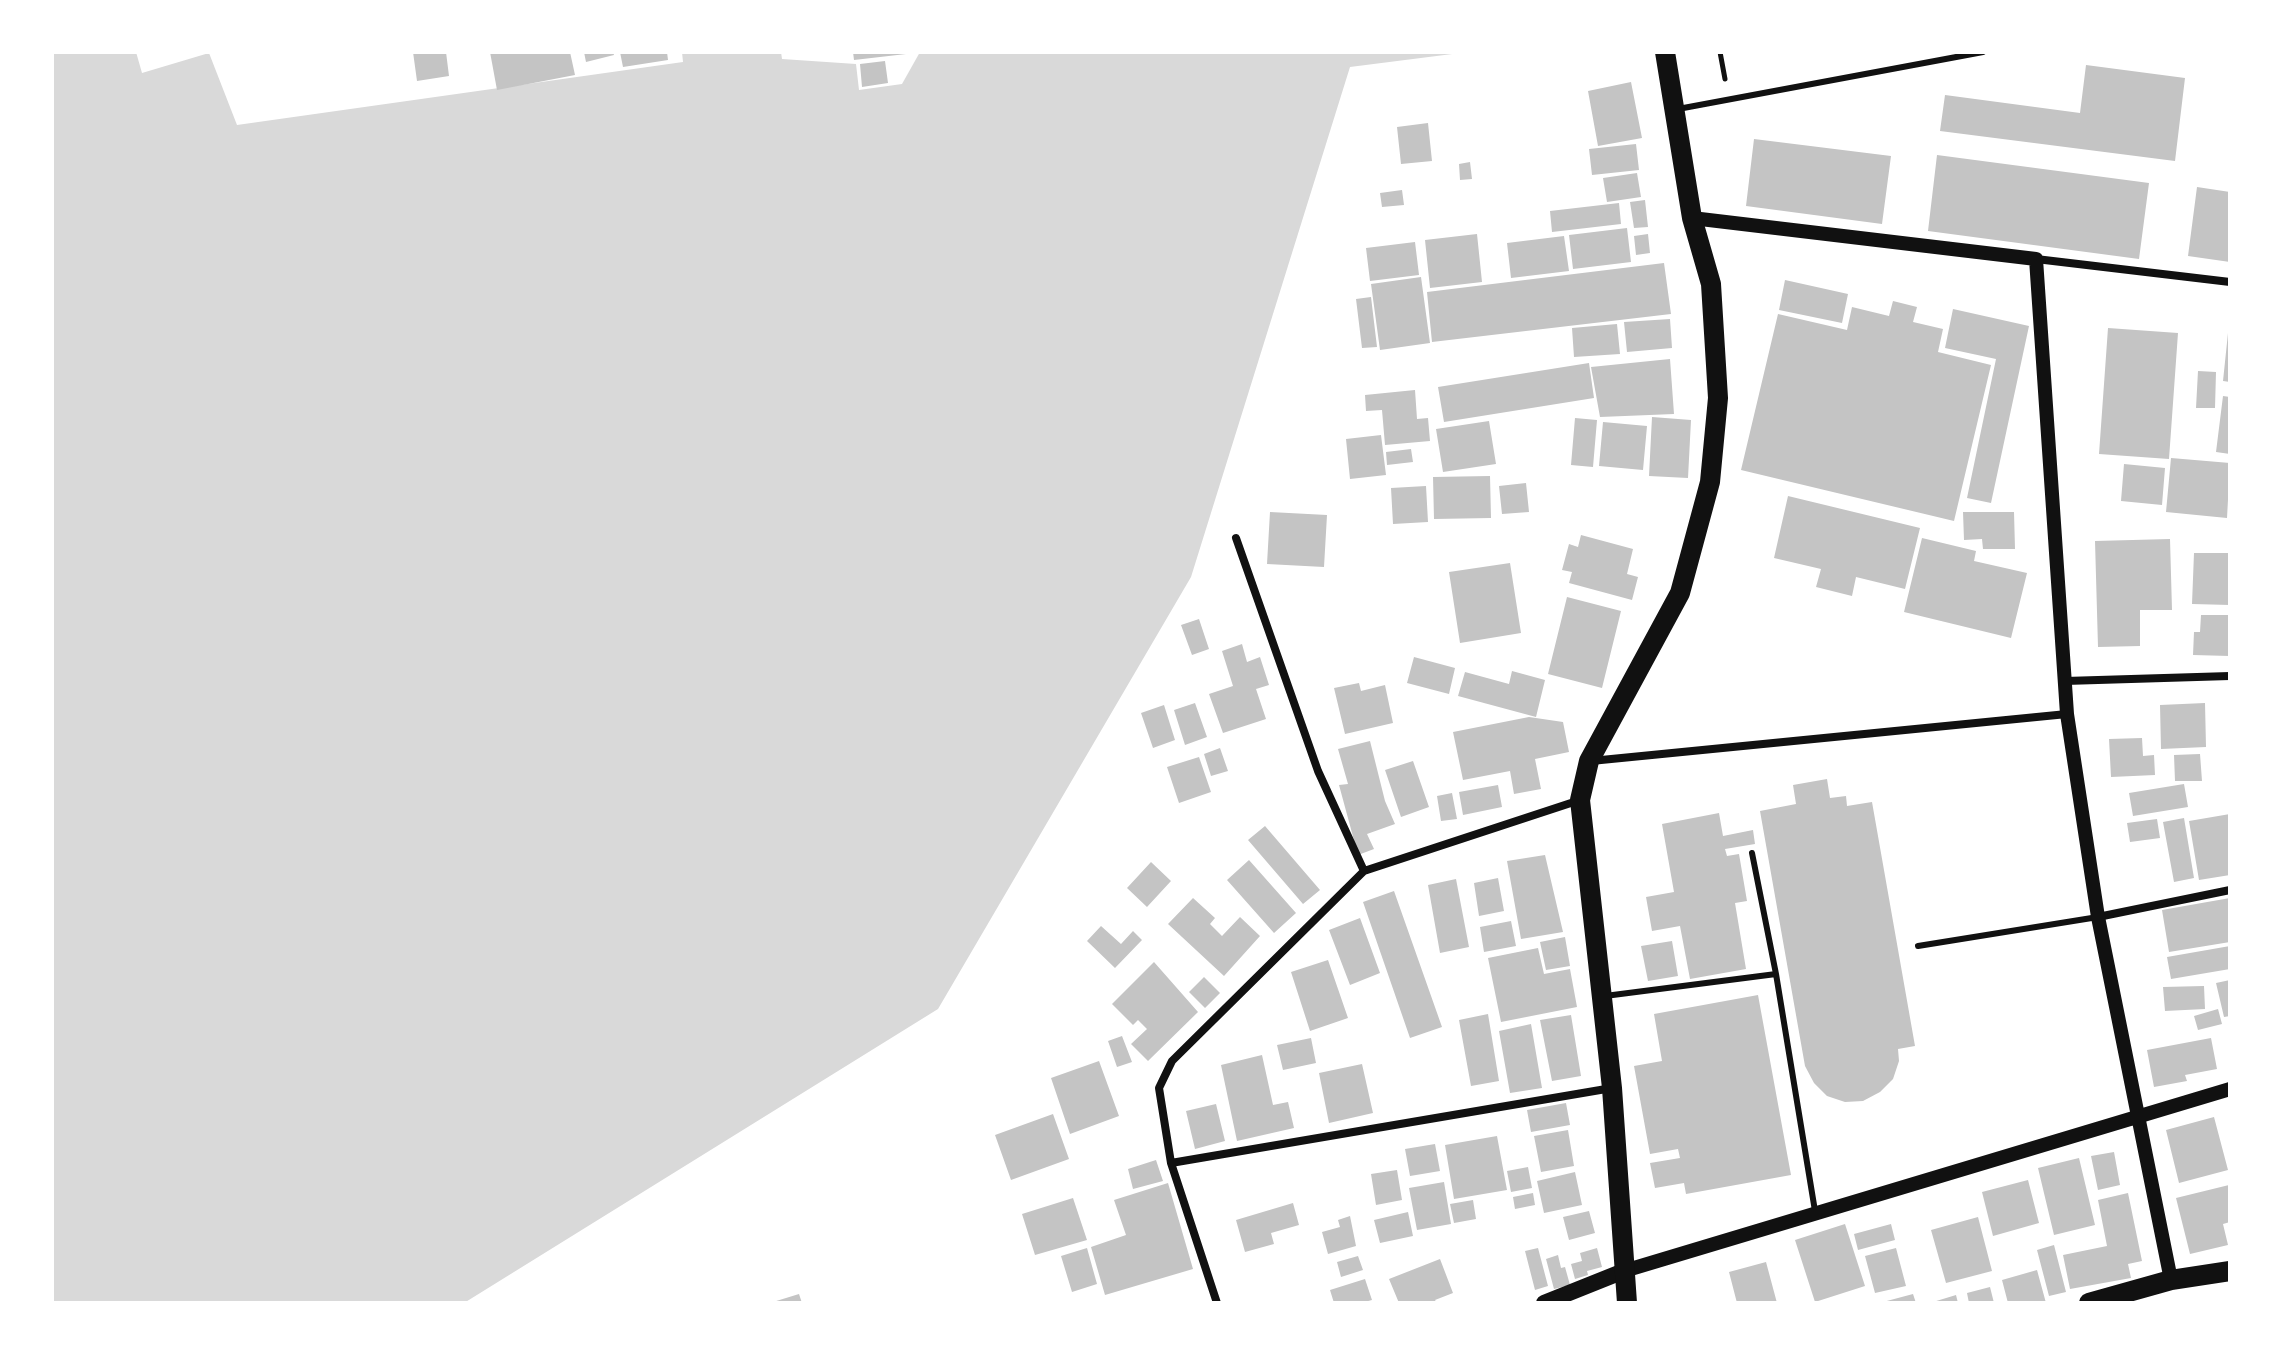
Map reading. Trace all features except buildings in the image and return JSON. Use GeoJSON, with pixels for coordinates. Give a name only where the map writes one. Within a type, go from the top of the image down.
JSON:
{"type":"FeatureCollection","features":[{"type":"Feature","properties":{"kind":"main road"},"geometry":{"type":"LineString","coordinates":[[1627,1303],[1612,1088],[1580,800],[1589,761],[1680,593],[1710,482],[1718,398],[1711,284],[1692,218],[1665,52]]}},
{"type":"Feature","properties":{"kind":"main road"},"geometry":{"type":"LineString","coordinates":[[1544,1303],[1624,1271]]}},
{"type":"Feature","properties":{"kind":"main road"},"geometry":{"type":"LineString","coordinates":[[2089,1303],[2171,1280],[2230,1271]]}},
{"type":"Feature","properties":{"kind":"street"},"geometry":{"type":"LineString","coordinates":[[1692,218],[2230,282]]}},
{"type":"Feature","properties":{"kind":"street"},"geometry":{"type":"LineString","coordinates":[[2036,259],[2067,714],[2098,917],[2171,1280]]}},
{"type":"Feature","properties":{"kind":"street"},"geometry":{"type":"LineString","coordinates":[[1236,538],[1318,771],[1364,871]]}},
{"type":"Feature","properties":{"kind":"street"},"geometry":{"type":"LineString","coordinates":[[2065,681],[2230,676]]}},
{"type":"Feature","properties":{"kind":"street"},"geometry":{"type":"LineString","coordinates":[[1589,761],[2067,714]]}},
{"type":"Feature","properties":{"kind":"street"},"geometry":{"type":"LineString","coordinates":[[1217,1303],[1171,1163],[1159,1088],[1172,1061],[1364,871],[1580,800]]}},
{"type":"Feature","properties":{"kind":"street"},"geometry":{"type":"LineString","coordinates":[[2098,917],[2230,890]]}},
{"type":"Feature","properties":{"kind":"street"},"geometry":{"type":"LineString","coordinates":[[1171,1163],[1612,1088]]}},
{"type":"Feature","properties":{"kind":"street"},"geometry":{"type":"LineString","coordinates":[[1624,1271],[1815,1211],[2230,1089]]}},
{"type":"Feature","properties":{"kind":"lane"},"geometry":{"type":"LineString","coordinates":[[1674,110],[1983,52]]}},
{"type":"Feature","properties":{"kind":"lane"},"geometry":{"type":"LineString","coordinates":[[1752,853],[1776,974],[1815,1211]]}},
{"type":"Feature","properties":{"kind":"lane"},"geometry":{"type":"LineString","coordinates":[[1918,946],[2098,917]]}},
{"type":"Feature","properties":{"kind":"lane"},"geometry":{"type":"LineString","coordinates":[[1603,997],[1776,974]]}},
{"type":"Feature","properties":{"kind":"shaded area"},"geometry":{"type":"Polygon","coordinates":[[[52,52],[1468,52],[1350,67],[1191,577],[938,1009],[464,1303],[52,1303],[52,52]]]}},
{"type":"Feature","properties":{"kind":"pier"},"geometry":{"type":"Polygon","coordinates":[[[136,52],[682,52],[683,62],[237,125],[209,53],[142,73],[136,52]]]}},
{"type":"Feature","properties":{"kind":"pier"},"geometry":{"type":"Polygon","coordinates":[[[781,52],[920,52],[902,84],[859,90],[856,64],[782,59],[781,52]]]}}]}
